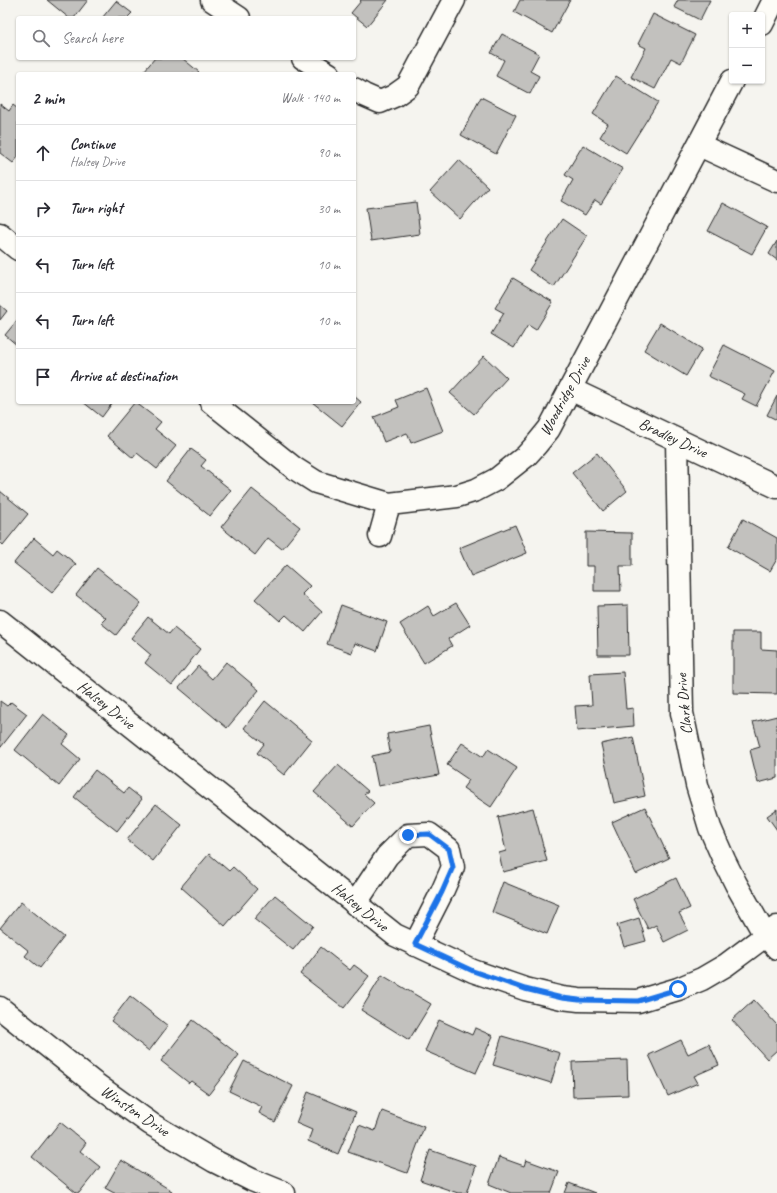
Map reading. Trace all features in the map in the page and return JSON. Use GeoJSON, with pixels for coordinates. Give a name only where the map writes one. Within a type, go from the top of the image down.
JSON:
{"type":"FeatureCollection","features":[{"type":"Feature","properties":{"kind":"street"},"geometry":{"type":"LineString","coordinates":[[212,0],[236,16]]}},
{"type":"Feature","properties":{"kind":"street"},"geometry":{"type":"LineString","coordinates":[[356,90],[380,102],[394,96],[408,86],[454,0]]}},
{"type":"Feature","properties":{"kind":"street"},"geometry":{"type":"LineString","coordinates":[[765,18],[774,0]]}},
{"type":"Feature","properties":{"kind":"street"},"geometry":{"type":"LineString","coordinates":[[306,60],[326,72]]}},
{"type":"Feature","properties":{"kind":"street","name":"Woodridge Drive"},"geometry":{"type":"LineString","coordinates":[[214,404],[294,468],[316,482],[389,504],[457,496],[476,490],[497,479],[526,456],[549,429],[730,84]]}},
{"type":"Feature","properties":{"kind":"street"},"geometry":{"type":"LineString","coordinates":[[699,145],[777,181]]}},
{"type":"Feature","properties":{"kind":"street"},"geometry":{"type":"LineString","coordinates":[[0,234],[16,247]]}},
{"type":"Feature","properties":{"kind":"street","name":"Bradley Drive"},"geometry":{"type":"LineString","coordinates":[[570,389],[777,487]]}},
{"type":"Feature","properties":{"kind":"street","name":"Clark Drive"},"geometry":{"type":"LineString","coordinates":[[677,440],[682,713],[697,785],[710,828],[736,884],[773,937]]}},
{"type":"Feature","properties":{"kind":"street"},"geometry":{"type":"LineString","coordinates":[[380,536],[389,504]]}},
{"type":"Feature","properties":{"kind":"street","name":"Halsey Drive"},"geometry":{"type":"LineString","coordinates":[[0,621],[395,935],[473,971],[525,989],[562,998],[579,1000],[638,1001],[678,989],[702,979],[773,937]]}},
{"type":"Feature","properties":{"kind":"street"},"geometry":{"type":"LineString","coordinates":[[355,904],[387,856],[408,835],[429,834],[449,849],[453,867],[415,944]]}},
{"type":"Feature","properties":{"kind":"street","name":"Winston Drive"},"geometry":{"type":"LineString","coordinates":[[0,1008],[94,1083],[151,1124],[214,1161],[252,1180],[284,1193]]}},
{"type":"Feature","properties":{"kind":"building"},"geometry":{"type":"Polygon","coordinates":[[[47,0],[88,0],[76,16],[67,16],[47,0]]]}},
{"type":"Feature","properties":{"kind":"building"},"geometry":{"type":"Polygon","coordinates":[[[360,0],[388,0],[367,26],[351,13],[361,1],[360,0]]]}},
{"type":"Feature","properties":{"kind":"building"},"geometry":{"type":"Polygon","coordinates":[[[520,0],[570,0],[552,33],[514,12],[520,0]]]}},
{"type":"Feature","properties":{"kind":"building"},"geometry":{"type":"Polygon","coordinates":[[[678,0],[710,0],[700,20],[674,7],[678,0]]]}},
{"type":"Feature","properties":{"kind":"building"},"geometry":{"type":"Polygon","coordinates":[[[116,1],[132,13],[129,16],[104,16],[116,1]]]}},
{"type":"Feature","properties":{"kind":"building"},"geometry":{"type":"Polygon","coordinates":[[[653,14],[695,35],[681,63],[671,58],[655,89],[631,77],[646,48],[638,44],[653,14]]]}},
{"type":"Feature","properties":{"kind":"building"},"geometry":{"type":"Polygon","coordinates":[[[502,34],[539,54],[530,71],[539,76],[530,94],[496,76],[504,60],[491,53],[502,34]]]}},
{"type":"Feature","properties":{"kind":"building"},"geometry":{"type":"Polygon","coordinates":[[[153,60],[184,60],[199,72],[146,72],[144,71],[153,60]]]}},
{"type":"Feature","properties":{"kind":"building"},"geometry":{"type":"Polygon","coordinates":[[[616,76],[658,102],[626,153],[600,137],[608,124],[593,114],[616,76]]]}},
{"type":"Feature","properties":{"kind":"building"},"geometry":{"type":"Polygon","coordinates":[[[481,97],[516,115],[496,154],[461,135],[481,97]]]}},
{"type":"Feature","properties":{"kind":"building"},"geometry":{"type":"Polygon","coordinates":[[[0,104],[9,111],[13,105],[16,107],[16,159],[13,163],[0,153],[0,104]]]}},
{"type":"Feature","properties":{"kind":"building"},"geometry":{"type":"Polygon","coordinates":[[[583,145],[623,169],[601,204],[595,200],[585,215],[561,201],[573,180],[565,175],[583,145]]]}},
{"type":"Feature","properties":{"kind":"building"},"geometry":{"type":"Polygon","coordinates":[[[459,160],[488,187],[460,219],[430,192],[459,160]]]}},
{"type":"Feature","properties":{"kind":"building"},"geometry":{"type":"Polygon","coordinates":[[[416,202],[420,234],[371,241],[366,208],[416,202]]]}},
{"type":"Feature","properties":{"kind":"building"},"geometry":{"type":"Polygon","coordinates":[[[723,203],[767,227],[752,254],[708,231],[723,203]]]}},
{"type":"Feature","properties":{"kind":"building"},"geometry":{"type":"Polygon","coordinates":[[[562,219],[587,236],[554,287],[529,270],[562,219]]]}},
{"type":"Feature","properties":{"kind":"building"},"geometry":{"type":"Polygon","coordinates":[[[777,241],[777,260],[769,254],[777,241]]]}},
{"type":"Feature","properties":{"kind":"building"},"geometry":{"type":"Polygon","coordinates":[[[513,278],[553,302],[536,330],[528,325],[514,348],[491,334],[504,313],[495,308],[513,278]]]}},
{"type":"Feature","properties":{"kind":"building"},"geometry":{"type":"Polygon","coordinates":[[[0,305],[7,311],[0,320],[0,305]]]}},
{"type":"Feature","properties":{"kind":"building"},"geometry":{"type":"Polygon","coordinates":[[[16,321],[16,344],[5,335],[16,321]]]}},
{"type":"Feature","properties":{"kind":"building"},"geometry":{"type":"Polygon","coordinates":[[[660,323],[702,349],[686,376],[644,350],[660,323]]]}},
{"type":"Feature","properties":{"kind":"building"},"geometry":{"type":"Polygon","coordinates":[[[724,345],[775,371],[756,406],[742,399],[745,394],[708,376],[724,345]]]}},
{"type":"Feature","properties":{"kind":"building"},"geometry":{"type":"Polygon","coordinates":[[[484,356],[507,378],[474,414],[450,393],[484,356]]]}},
{"type":"Feature","properties":{"kind":"building"},"geometry":{"type":"Polygon","coordinates":[[[426,388],[443,431],[411,443],[407,433],[384,442],[374,417],[399,407],[396,400],[426,388]]]}},
{"type":"Feature","properties":{"kind":"building"},"geometry":{"type":"Polygon","coordinates":[[[777,396],[777,420],[767,415],[777,396]]]}},
{"type":"Feature","properties":{"kind":"building"},"geometry":{"type":"Polygon","coordinates":[[[356,398],[361,402],[342,426],[314,404],[356,404],[356,398]]]}},
{"type":"Feature","properties":{"kind":"building"},"geometry":{"type":"Polygon","coordinates":[[[86,404],[112,404],[102,417],[86,404]]]}},
{"type":"Feature","properties":{"kind":"building"},"geometry":{"type":"Polygon","coordinates":[[[133,404],[138,404],[161,422],[155,429],[176,446],[157,469],[137,453],[133,458],[107,436],[133,404]]]}},
{"type":"Feature","properties":{"kind":"building"},"geometry":{"type":"Polygon","coordinates":[[[191,449],[206,460],[201,466],[231,490],[210,516],[166,481],[191,449]]]}},
{"type":"Feature","properties":{"kind":"building"},"geometry":{"type":"Polygon","coordinates":[[[597,453],[627,491],[603,511],[572,473],[597,453]]]}},
{"type":"Feature","properties":{"kind":"building"},"geometry":{"type":"Polygon","coordinates":[[[252,489],[300,527],[282,549],[268,538],[255,555],[221,527],[252,489]]]}},
{"type":"Feature","properties":{"kind":"building"},"geometry":{"type":"Polygon","coordinates":[[[0,491],[28,514],[3,545],[0,542],[0,491]]]}},
{"type":"Feature","properties":{"kind":"building"},"geometry":{"type":"Polygon","coordinates":[[[743,519],[777,538],[777,559],[770,571],[728,547],[743,519]]]}},
{"type":"Feature","properties":{"kind":"building"},"geometry":{"type":"Polygon","coordinates":[[[515,525],[527,553],[471,576],[459,548],[515,525]]]}},
{"type":"Feature","properties":{"kind":"building"},"geometry":{"type":"Polygon","coordinates":[[[586,532],[632,533],[632,566],[620,566],[621,591],[594,591],[594,566],[586,566],[586,532]]]}},
{"type":"Feature","properties":{"kind":"building"},"geometry":{"type":"Polygon","coordinates":[[[34,538],[53,554],[57,549],[76,564],[52,593],[14,563],[34,538]]]}},
{"type":"Feature","properties":{"kind":"building"},"geometry":{"type":"Polygon","coordinates":[[[286,565],[310,586],[302,594],[322,612],[305,632],[286,615],[280,621],[255,599],[286,565]]]}},
{"type":"Feature","properties":{"kind":"building"},"geometry":{"type":"Polygon","coordinates":[[[97,568],[141,603],[116,635],[101,623],[106,618],[76,595],[97,568]]]}},
{"type":"Feature","properties":{"kind":"building"},"geometry":{"type":"Polygon","coordinates":[[[456,603],[470,625],[448,639],[452,646],[424,663],[400,624],[428,606],[434,616],[456,603]]]}},
{"type":"Feature","properties":{"kind":"building"},"geometry":{"type":"Polygon","coordinates":[[[341,605],[387,622],[377,651],[355,643],[352,653],[327,644],[341,605]]]}},
{"type":"Feature","properties":{"kind":"building"},"geometry":{"type":"Polygon","coordinates":[[[628,605],[629,655],[598,655],[597,606],[628,605]]]}},
{"type":"Feature","properties":{"kind":"building"},"geometry":{"type":"Polygon","coordinates":[[[148,617],[169,634],[174,628],[200,649],[172,685],[145,663],[151,655],[131,638],[148,617]]]}},
{"type":"Feature","properties":{"kind":"building"},"geometry":{"type":"Polygon","coordinates":[[[733,632],[761,632],[761,649],[777,650],[777,694],[733,693],[733,632]]]}},
{"type":"Feature","properties":{"kind":"building"},"geometry":{"type":"Polygon","coordinates":[[[226,662],[259,690],[227,728],[179,688],[198,666],[212,679],[226,662]]]}},
{"type":"Feature","properties":{"kind":"building"},"geometry":{"type":"Polygon","coordinates":[[[623,672],[626,709],[633,708],[634,726],[577,731],[575,706],[592,705],[590,674],[623,672]]]}},
{"type":"Feature","properties":{"kind":"building"},"geometry":{"type":"Polygon","coordinates":[[[0,701],[7,706],[11,702],[27,714],[1,747],[0,746],[0,701]]]}},
{"type":"Feature","properties":{"kind":"building"},"geometry":{"type":"Polygon","coordinates":[[[265,701],[312,740],[284,775],[257,753],[264,744],[244,728],[265,701]]]}},
{"type":"Feature","properties":{"kind":"building"},"geometry":{"type":"Polygon","coordinates":[[[43,714],[69,735],[62,744],[80,759],[59,786],[15,750],[43,714]]]}},
{"type":"Feature","properties":{"kind":"building"},"geometry":{"type":"Polygon","coordinates":[[[777,716],[777,778],[758,783],[750,750],[760,747],[753,722],[777,716]]]}},
{"type":"Feature","properties":{"kind":"building"},"geometry":{"type":"Polygon","coordinates":[[[429,726],[439,775],[378,786],[372,756],[390,752],[387,734],[429,726]]]}},
{"type":"Feature","properties":{"kind":"building"},"geometry":{"type":"Polygon","coordinates":[[[633,737],[645,796],[614,803],[601,744],[633,737]]]}},
{"type":"Feature","properties":{"kind":"building"},"geometry":{"type":"Polygon","coordinates":[[[462,743],[483,757],[488,749],[517,768],[491,807],[463,788],[469,780],[447,765],[462,743]]]}},
{"type":"Feature","properties":{"kind":"building"},"geometry":{"type":"Polygon","coordinates":[[[338,765],[368,791],[364,794],[374,803],[353,826],[314,792],[338,765]]]}},
{"type":"Feature","properties":{"kind":"building"},"geometry":{"type":"Polygon","coordinates":[[[95,770],[124,793],[128,788],[142,799],[117,831],[74,797],[95,770]]]}},
{"type":"Feature","properties":{"kind":"building"},"geometry":{"type":"Polygon","coordinates":[[[156,804],[182,825],[153,861],[127,840],[156,804]]]}},
{"type":"Feature","properties":{"kind":"building"},"geometry":{"type":"Polygon","coordinates":[[[645,807],[669,858],[636,874],[612,822],[645,807]]]}},
{"type":"Feature","properties":{"kind":"building"},"geometry":{"type":"Polygon","coordinates":[[[533,808],[547,861],[503,872],[499,853],[506,851],[498,817],[533,808]]]}},
{"type":"Feature","properties":{"kind":"building"},"geometry":{"type":"Polygon","coordinates":[[[777,809],[777,830],[767,816],[777,809]]]}},
{"type":"Feature","properties":{"kind":"building"},"geometry":{"type":"Polygon","coordinates":[[[209,854],[229,871],[233,867],[257,889],[225,926],[181,887],[209,854]]]}},
{"type":"Feature","properties":{"kind":"building"},"geometry":{"type":"Polygon","coordinates":[[[676,878],[690,908],[679,913],[688,930],[664,942],[656,925],[648,929],[633,899],[676,878]]]}},
{"type":"Feature","properties":{"kind":"building"},"geometry":{"type":"Polygon","coordinates":[[[503,882],[559,905],[547,934],[492,912],[503,882]]]}},
{"type":"Feature","properties":{"kind":"building"},"geometry":{"type":"Polygon","coordinates":[[[275,895],[313,926],[293,950],[254,919],[275,895]]]}},
{"type":"Feature","properties":{"kind":"building"},"geometry":{"type":"Polygon","coordinates":[[[21,902],[64,937],[40,968],[25,956],[29,951],[0,928],[21,902]]]}},
{"type":"Feature","properties":{"kind":"building"},"geometry":{"type":"Polygon","coordinates":[[[639,918],[646,941],[624,947],[617,925],[639,918]]]}},
{"type":"Feature","properties":{"kind":"building"},"geometry":{"type":"Polygon","coordinates":[[[321,947],[350,970],[354,965],[369,976],[344,1008],[300,974],[321,947]]]}},
{"type":"Feature","properties":{"kind":"building"},"geometry":{"type":"Polygon","coordinates":[[[382,975],[431,1004],[409,1040],[361,1010],[382,975]]]}},
{"type":"Feature","properties":{"kind":"building"},"geometry":{"type":"Polygon","coordinates":[[[130,996],[168,1026],[149,1051],[111,1021],[130,996]]]}},
{"type":"Feature","properties":{"kind":"building"},"geometry":{"type":"Polygon","coordinates":[[[754,1000],[777,1025],[777,1050],[767,1059],[732,1020],[754,1000]]]}},
{"type":"Feature","properties":{"kind":"building"},"geometry":{"type":"Polygon","coordinates":[[[193,1020],[239,1055],[209,1094],[191,1081],[189,1083],[161,1061],[193,1020]]]}},
{"type":"Feature","properties":{"kind":"building"},"geometry":{"type":"Polygon","coordinates":[[[439,1020],[472,1035],[475,1028],[493,1036],[476,1073],[425,1051],[439,1020]]]}},
{"type":"Feature","properties":{"kind":"building"},"geometry":{"type":"Polygon","coordinates":[[[502,1036],[560,1053],[551,1083],[493,1065],[502,1036]]]}},
{"type":"Feature","properties":{"kind":"building"},"geometry":{"type":"Polygon","coordinates":[[[681,1040],[688,1054],[709,1044],[719,1065],[694,1076],[698,1083],[668,1096],[649,1055],[681,1040]]]}},
{"type":"Feature","properties":{"kind":"building"},"geometry":{"type":"Polygon","coordinates":[[[627,1060],[628,1095],[573,1097],[572,1062],[627,1060]]]}},
{"type":"Feature","properties":{"kind":"building"},"geometry":{"type":"Polygon","coordinates":[[[244,1061],[293,1086],[275,1122],[259,1113],[262,1107],[229,1091],[244,1061]]]}},
{"type":"Feature","properties":{"kind":"building"},"geometry":{"type":"Polygon","coordinates":[[[308,1092],[356,1112],[338,1154],[308,1141],[312,1130],[296,1123],[308,1092]]]}},
{"type":"Feature","properties":{"kind":"building"},"geometry":{"type":"Polygon","coordinates":[[[382,1111],[424,1127],[407,1173],[348,1152],[359,1125],[375,1131],[382,1111]]]}},
{"type":"Feature","properties":{"kind":"building"},"geometry":{"type":"Polygon","coordinates":[[[60,1122],[86,1143],[80,1151],[100,1167],[79,1193],[76,1193],[32,1157],[60,1122]]]}},
{"type":"Feature","properties":{"kind":"building"},"geometry":{"type":"Polygon","coordinates":[[[430,1150],[476,1166],[467,1193],[458,1193],[420,1180],[430,1150]]]}},
{"type":"Feature","properties":{"kind":"building"},"geometry":{"type":"Polygon","coordinates":[[[499,1157],[524,1166],[526,1160],[559,1172],[551,1193],[511,1193],[489,1184],[499,1157]]]}},
{"type":"Feature","properties":{"kind":"building"},"geometry":{"type":"Polygon","coordinates":[[[121,1160],[172,1191],[171,1193],[114,1193],[105,1188],[121,1160]]]}},
{"type":"Feature","properties":{"kind":"building"},"geometry":{"type":"Polygon","coordinates":[[[569,1183],[595,1193],[565,1193],[569,1183]]]}},
{"type":"Feature","properties":{"kind":"route"},"geometry":{"type":"LineString","coordinates":[[408,835],[429,834],[449,849],[453,867],[415,944],[473,971],[525,989],[562,998],[579,1000],[638,1001],[678,989]]}}]}
